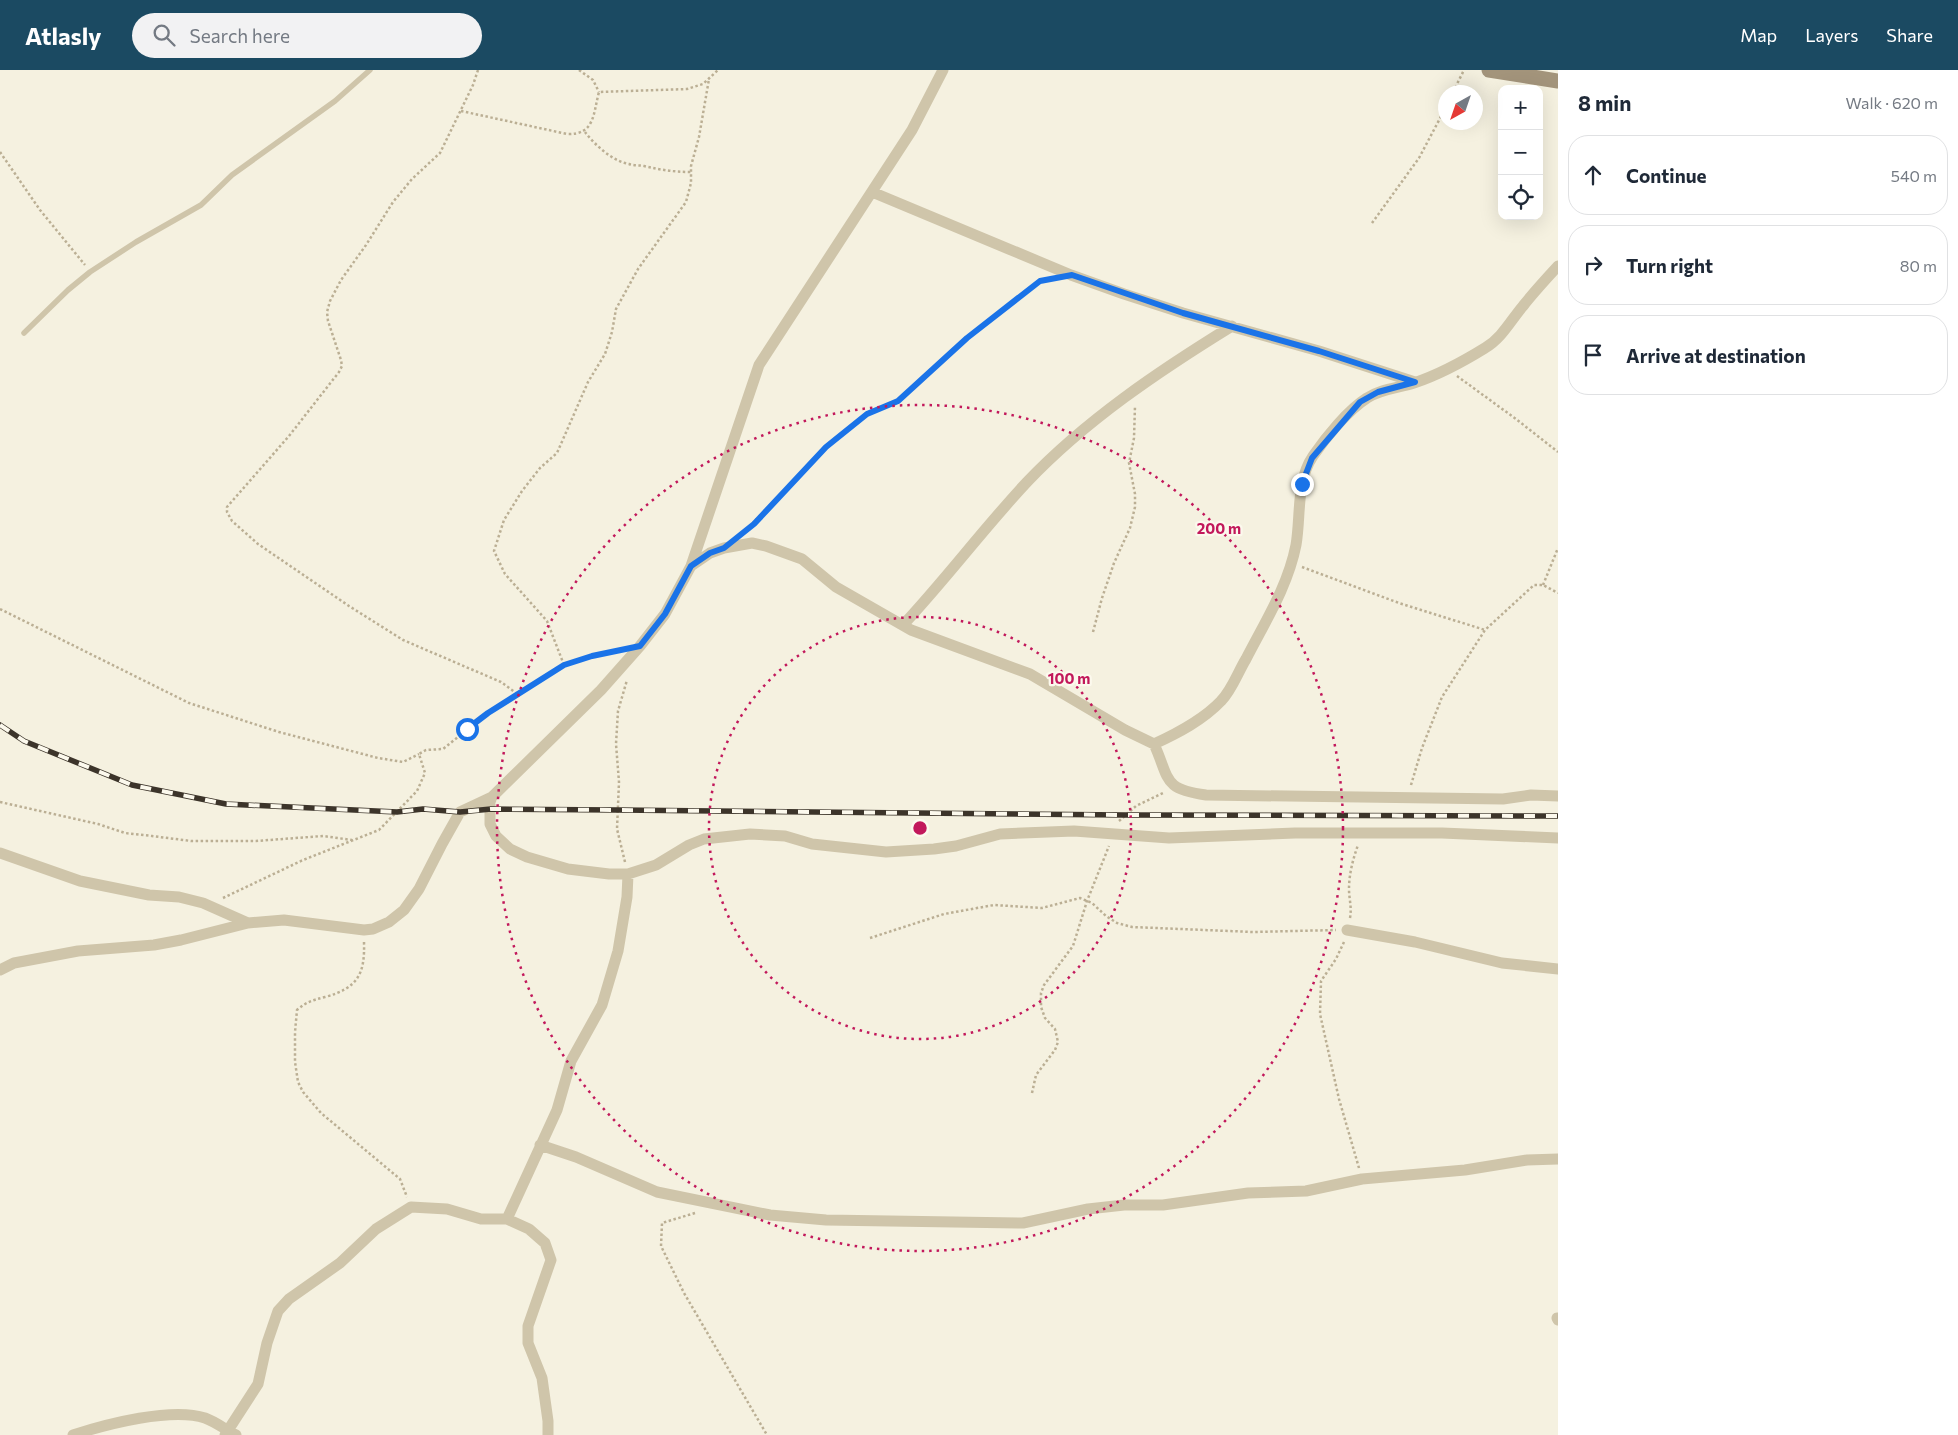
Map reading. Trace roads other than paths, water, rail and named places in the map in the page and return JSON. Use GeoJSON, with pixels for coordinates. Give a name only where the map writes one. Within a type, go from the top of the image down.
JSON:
{"type":"FeatureCollection","features":[{"type":"Feature","properties":{"kind":"street"},"geometry":{"type":"LineString","coordinates":[[0,970],[14,963],[78,951],[154,945],[248,923],[284,920],[364,930],[373,929],[389,922],[404,910],[419,889],[460,812],[492,797],[601,690],[665,614],[691,566],[759,365],[912,130],[943,70]]}},
{"type":"Feature","properties":{"kind":"street"},"geometry":{"type":"LineString","coordinates":[[1490,70],[1558,80]]}},
{"type":"Feature","properties":{"kind":"street"},"geometry":{"type":"LineString","coordinates":[[872,192],[1072,275],[1183,313],[1319,351],[1415,382]]}},
{"type":"Feature","properties":{"kind":"street"},"geometry":{"type":"LineString","coordinates":[[1154,744],[1186,727],[1209,712],[1222,700],[1274,607],[1292,563],[1302,484],[1312,458],[1352,411],[1368,397],[1378,392],[1415,382],[1486,347],[1500,336],[1522,307],[1558,266]]}},
{"type":"Feature","properties":{"kind":"street"},"geometry":{"type":"LineString","coordinates":[[903,625],[938,587],[988,525],[1028,481],[1077,434],[1135,389],[1232,326]]}},
{"type":"Feature","properties":{"kind":"street"},"geometry":{"type":"LineString","coordinates":[[691,566],[710,553],[724,548],[752,543],[802,559],[836,586],[903,625],[952,646],[1030,674],[1125,730],[1154,744],[1164,772],[1174,787],[1188,793],[1206,795],[1502,799],[1531,795],[1558,796]]}},
{"type":"Feature","properties":{"kind":"street"},"geometry":{"type":"LineString","coordinates":[[492,797],[490,802],[490,824],[496,836],[510,849],[568,869],[628,874],[656,865],[689,845],[704,839],[724,835],[786,836],[812,844],[886,852],[956,846],[1000,834],[1074,831],[1169,838],[1295,833],[1442,833],[1558,838]]}},
{"type":"Feature","properties":{"kind":"street"},"geometry":{"type":"LineString","coordinates":[[0,853],[80,880],[148,894],[179,896],[203,903],[248,923]]}},
{"type":"Feature","properties":{"kind":"street"},"geometry":{"type":"LineString","coordinates":[[507,1219],[557,1110],[571,1061],[602,1005],[618,951],[627,898],[628,874]]}},
{"type":"Feature","properties":{"kind":"street"},"geometry":{"type":"LineString","coordinates":[[1347,930],[1415,942],[1502,963],[1558,969]]}},
{"type":"Feature","properties":{"kind":"street"},"geometry":{"type":"LineString","coordinates":[[540,1145],[576,1157],[656,1192],[770,1214],[826,1220],[1023,1223],[1088,1209],[1124,1205],[1163,1205],[1248,1193],[1306,1191],[1362,1179],[1465,1170],[1527,1160],[1558,1159]]}},
{"type":"Feature","properties":{"kind":"street"},"geometry":{"type":"LineString","coordinates":[[74,1435],[148,1416],[194,1416],[206,1419],[229,1434],[258,1384],[267,1344],[278,1311],[289,1299],[340,1263],[376,1228],[411,1207],[447,1209],[481,1219],[507,1219],[530,1229],[545,1243],[551,1260],[528,1326],[528,1343],[542,1378],[548,1435]]}},
{"type":"Feature","properties":{"kind":"lane"},"geometry":{"type":"LineString","coordinates":[[24,333],[68,290],[90,272],[136,242],[201,205],[232,175],[335,101],[370,70]]}},
{"type":"Feature","properties":{"kind":"railway"},"geometry":{"type":"LineString","coordinates":[[0,725],[24,741],[132,785],[226,804],[397,812],[423,809],[460,812],[491,809],[1125,815],[1558,816]]}}]}
